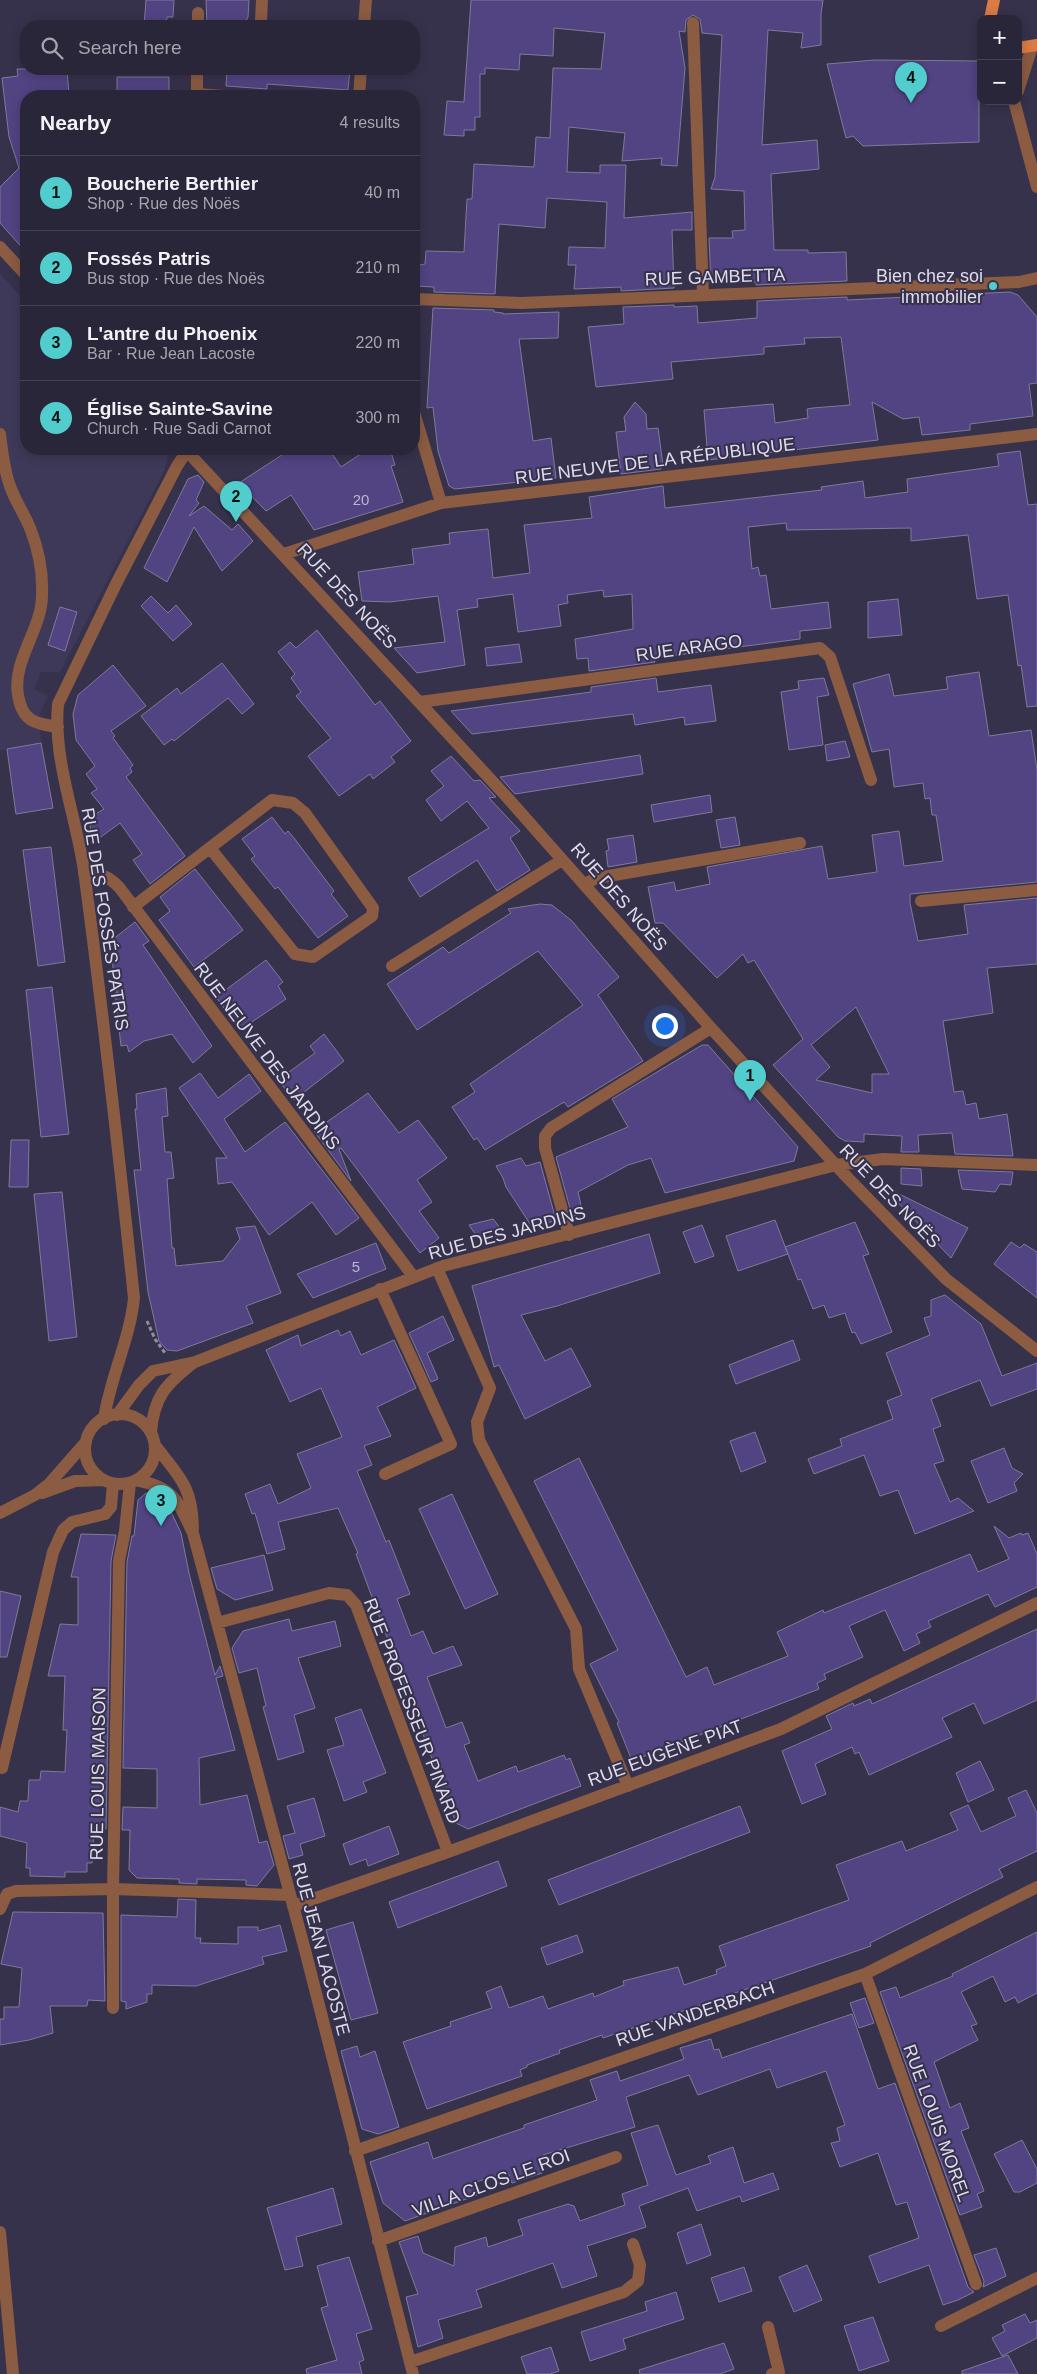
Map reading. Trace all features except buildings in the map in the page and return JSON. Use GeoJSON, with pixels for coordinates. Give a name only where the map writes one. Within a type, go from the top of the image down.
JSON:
{"type":"FeatureCollection","features":[{"type":"Feature","properties":{"kind":"main road"},"geometry":{"type":"LineString","coordinates":[[991,15],[994,0]]}},
{"type":"Feature","properties":{"kind":"main road"},"geometry":{"type":"LineString","coordinates":[[1022,48],[1035,46]]}},
{"type":"Feature","properties":{"kind":"street"},"geometry":{"type":"LineString","coordinates":[[261,20],[262,0]]}},
{"type":"Feature","properties":{"kind":"street"},"geometry":{"type":"LineString","coordinates":[[364,20],[366,0]]}},
{"type":"Feature","properties":{"kind":"street"},"geometry":{"type":"LineString","coordinates":[[693,23],[703,295]]}},
{"type":"Feature","properties":{"kind":"street"},"geometry":{"type":"LineString","coordinates":[[1022,80],[1035,46]]}},
{"type":"Feature","properties":{"kind":"street"},"geometry":{"type":"LineString","coordinates":[[197,75],[197,90]]}},
{"type":"Feature","properties":{"kind":"street"},"geometry":{"type":"LineString","coordinates":[[359,90],[361,75]]}},
{"type":"Feature","properties":{"kind":"street"},"geometry":{"type":"LineString","coordinates":[[1016,105],[1037,187]]}},
{"type":"Feature","properties":{"kind":"street"},"geometry":{"type":"LineString","coordinates":[[0,247],[20,269]]}},
{"type":"Feature","properties":{"kind":"street"},"geometry":{"type":"LineString","coordinates":[[1018,282],[1037,278]]}},
{"type":"Feature","properties":{"kind":"street"},"geometry":{"type":"LineString","coordinates":[[1018,282],[1037,288]]}},
{"type":"Feature","properties":{"kind":"street","name":"RUE GAMBETTA"},"geometry":{"type":"LineString","coordinates":[[420,299],[521,303],[1018,282]]}},
{"type":"Feature","properties":{"kind":"street"},"geometry":{"type":"LineString","coordinates":[[420,432],[441,503]]}},
{"type":"Feature","properties":{"kind":"street"},"geometry":{"type":"LineString","coordinates":[[0,434],[10,487],[30,528],[40,566],[42,596],[40,614],[20,667],[17,694],[22,707],[30,719],[40,726],[58,727]]}},
{"type":"Feature","properties":{"kind":"street","name":"RUE NEUVE DE LA RÉPUBLIQUE"},"geometry":{"type":"LineString","coordinates":[[284,554],[441,503],[1037,434]]}},
{"type":"Feature","properties":{"kind":"street","name":"RUE DES FOSSÉS PATRIS"},"geometry":{"type":"LineString","coordinates":[[104,1419],[107,1400],[132,1317],[134,1298],[109,1061],[84,874],[58,727],[58,704],[64,687],[183,455]]}},
{"type":"Feature","properties":{"kind":"street","name":"RUE DES NOËS"},"geometry":{"type":"LineString","coordinates":[[191,455],[420,702],[836,1166],[946,1279],[1037,1351]]}},
{"type":"Feature","properties":{"kind":"street","name":"RUE ARAGO"},"geometry":{"type":"LineString","coordinates":[[420,702],[820,648],[830,657],[871,780]]}},
{"type":"Feature","properties":{"kind":"street"},"geometry":{"type":"LineString","coordinates":[[133,907],[272,800],[292,802],[305,813],[373,908],[372,916],[313,957],[295,954],[210,848]]}},
{"type":"Feature","properties":{"kind":"street"},"geometry":{"type":"LineString","coordinates":[[584,884],[597,878],[800,843]]}},
{"type":"Feature","properties":{"kind":"street"},"geometry":{"type":"LineString","coordinates":[[392,966],[544,873],[562,860]]}},
{"type":"Feature","properties":{"kind":"street","name":"RUE NEUVE DES JARDINS"},"geometry":{"type":"LineString","coordinates":[[84,874],[101,873],[109,877],[413,1276]]}},
{"type":"Feature","properties":{"kind":"street"},"geometry":{"type":"LineString","coordinates":[[921,901],[1037,890]]}},
{"type":"Feature","properties":{"kind":"street"},"geometry":{"type":"LineString","coordinates":[[569,1235],[545,1148],[545,1136],[551,1128],[712,1028]]}},
{"type":"Feature","properties":{"kind":"street","name":"RUE DES JARDINS"},"geometry":{"type":"LineString","coordinates":[[117,1415],[139,1385],[153,1371],[195,1362],[436,1268],[836,1166],[883,1159],[1037,1165]]}},
{"type":"Feature","properties":{"kind":"street"},"geometry":{"type":"LineString","coordinates":[[436,1268],[490,1388],[477,1422],[479,1440],[576,1629],[578,1669],[628,1786]]}},
{"type":"Feature","properties":{"kind":"street"},"geometry":{"type":"LineString","coordinates":[[380,1289],[451,1444],[385,1474]]}},
{"type":"Feature","properties":{"kind":"street","name":"RUE DES JARDINS"},"geometry":{"type":"LineString","coordinates":[[151,1432],[153,1412],[158,1398],[172,1380],[195,1362]]}},
{"type":"Feature","properties":{"kind":"street"},"geometry":{"type":"LineString","coordinates":[[0,1513],[34,1495],[75,1482],[133,1482],[151,1466],[155,1456],[155,1445],[151,1432],[136,1419],[117,1415],[104,1419],[91,1430],[86,1442],[60,1473],[34,1495]]}},
{"type":"Feature","properties":{"kind":"street"},"geometry":{"type":"LineString","coordinates":[[2,1768],[53,1552],[63,1530],[72,1522],[105,1514],[111,1507],[109,1482],[89,1464],[86,1442]]}},
{"type":"Feature","properties":{"kind":"street","name":"RUE JEAN LACOSTE"},"geometry":{"type":"LineString","coordinates":[[155,1445],[180,1475],[188,1492],[192,1509],[193,1533]]}},
{"type":"Feature","properties":{"kind":"street","name":"RUE JEAN LACOSTE"},"geometry":{"type":"LineString","coordinates":[[133,1482],[166,1489],[176,1499],[193,1533],[291,1901],[411,2368]]}},
{"type":"Feature","properties":{"kind":"street","name":"RUE LOUIS MAISON"},"geometry":{"type":"LineString","coordinates":[[113,2008],[113,1889],[119,1560],[133,1482]]}},
{"type":"Feature","properties":{"kind":"street","name":"RUE PROFESSEUR PINARD"},"geometry":{"type":"LineString","coordinates":[[217,1623],[329,1593],[347,1595],[356,1605],[448,1852]]}},
{"type":"Feature","properties":{"kind":"street","name":"RUE EUGÈNE PIAT"},"geometry":{"type":"LineString","coordinates":[[291,1901],[448,1852],[780,1729],[1037,1603]]}},
{"type":"Feature","properties":{"kind":"street","name":"RUE VANDERBACH"},"geometry":{"type":"LineString","coordinates":[[355,2151],[865,1974],[1037,1887]]}},
{"type":"Feature","properties":{"kind":"street"},"geometry":{"type":"LineString","coordinates":[[0,1909],[7,1894],[16,1891],[113,1889],[291,1901]]}},
{"type":"Feature","properties":{"kind":"street","name":"RUE LOUIS MOREL"},"geometry":{"type":"LineString","coordinates":[[865,1974],[976,2284]]}},
{"type":"Feature","properties":{"kind":"street","name":"VILLA CLOS LE ROI"},"geometry":{"type":"LineString","coordinates":[[378,2241],[616,2157]]}},
{"type":"Feature","properties":{"kind":"street"},"geometry":{"type":"LineString","coordinates":[[0,2232],[13,2374]]}},
{"type":"Feature","properties":{"kind":"street"},"geometry":{"type":"LineString","coordinates":[[411,2368],[624,2292],[638,2281],[640,2265],[633,2244]]}},
{"type":"Feature","properties":{"kind":"street"},"geometry":{"type":"LineString","coordinates":[[941,2326],[1037,2278]]}},
{"type":"Feature","properties":{"kind":"street"},"geometry":{"type":"LineString","coordinates":[[768,2327],[779,2372],[772,2374]]}},
{"type":"Feature","properties":{"kind":"path"},"geometry":{"type":"LineString","coordinates":[[144,1315],[155,1339],[168,1357]]}},
{"type":"Feature","properties":{"kind":"shaded area"},"geometry":{"type":"Polygon","coordinates":[[[0,274],[20,296],[20,455],[168,455],[164,471],[60,672],[41,672],[34,689],[48,696],[39,715],[41,743],[0,750],[0,274]]]}},
{"type":"Feature","properties":{"kind":"place","name":"Église Sainte-Savine"},"geometry":{"type":"Point","coordinates":[911,103]}},
{"type":"Feature","properties":{"kind":"place","name":"Bien chez soi immobilier"},"geometry":{"type":"Point","coordinates":[993,286]}},
{"type":"Feature","properties":{"kind":"place","name":"Fossés Patris"},"geometry":{"type":"Point","coordinates":[236,522]}},
{"type":"Feature","properties":{"kind":"place","name":"Boucherie Berthier"},"geometry":{"type":"Point","coordinates":[750,1101]}},
{"type":"Feature","properties":{"kind":"place","name":"L'antre du Phoenix"},"geometry":{"type":"Point","coordinates":[161,1526]}}]}
